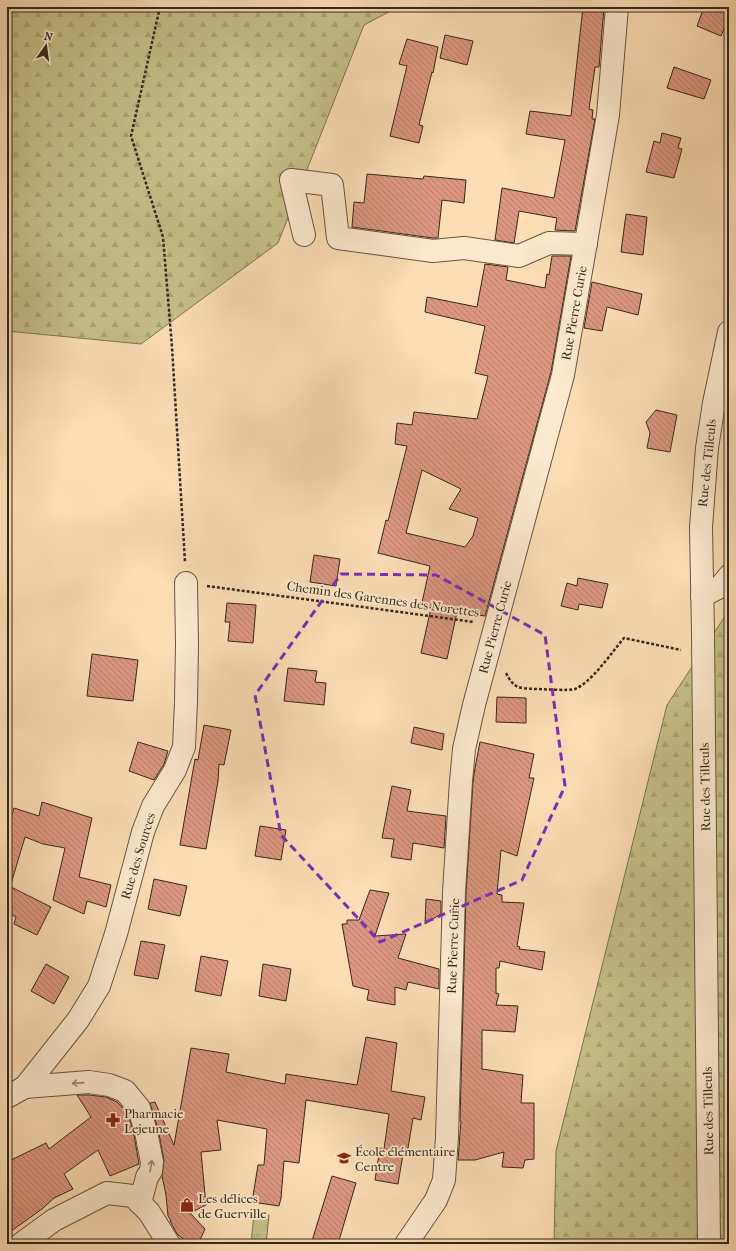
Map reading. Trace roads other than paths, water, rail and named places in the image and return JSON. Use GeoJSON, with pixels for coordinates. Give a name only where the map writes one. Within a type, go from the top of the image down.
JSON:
{"type":"FeatureCollection","features":[{"type":"Feature","properties":{"kind":"street","name":"Rue Pierre Curie"},"geometry":{"type":"LineString","coordinates":[[406,1244],[436,1200],[444,1180],[454,892],[464,749],[474,706],[563,375],[608,115],[616,7]]}},
{"type":"Feature","properties":{"kind":"street"},"geometry":{"type":"LineString","coordinates":[[304,235],[291,180],[332,185],[338,238],[432,251],[464,248],[519,256],[549,243],[586,244]]}},
{"type":"Feature","properties":{"kind":"street","name":"Rue des Tilleuls"},"geometry":{"type":"LineString","coordinates":[[709,1244],[701,527],[707,448],[714,403],[729,332]]}},
{"type":"Feature","properties":{"kind":"street"},"geometry":{"type":"LineString","coordinates":[[702,596],[720,587],[729,576]]}},
{"type":"Feature","properties":{"kind":"street","name":"Rue des Sources"},"geometry":{"type":"LineString","coordinates":[[16,1092],[78,1020],[99,986],[116,934],[143,832],[154,806],[174,770],[184,747],[187,666],[186,583]]}},
{"type":"Feature","properties":{"kind":"street"},"geometry":{"type":"LineString","coordinates":[[16,1092],[89,1082],[109,1085],[125,1091],[139,1108],[152,1162],[151,1171],[147,1177],[140,1203]]}},
{"type":"Feature","properties":{"kind":"street"},"geometry":{"type":"LineString","coordinates":[[21,1244],[54,1220],[107,1193],[133,1196],[150,1212],[169,1244]]}},
{"type":"Feature","properties":{"kind":"place","name":"Pharmacie Lejeune"},"geometry":{"type":"Point","coordinates":[113,1120]}},
{"type":"Feature","properties":{"kind":"place","name":"École élémentaire Centre"},"geometry":{"type":"Point","coordinates":[344,1158]}},
{"type":"Feature","properties":{"kind":"place","name":"Les délices de Guerville"},"geometry":{"type":"Point","coordinates":[187,1205]}}]}
